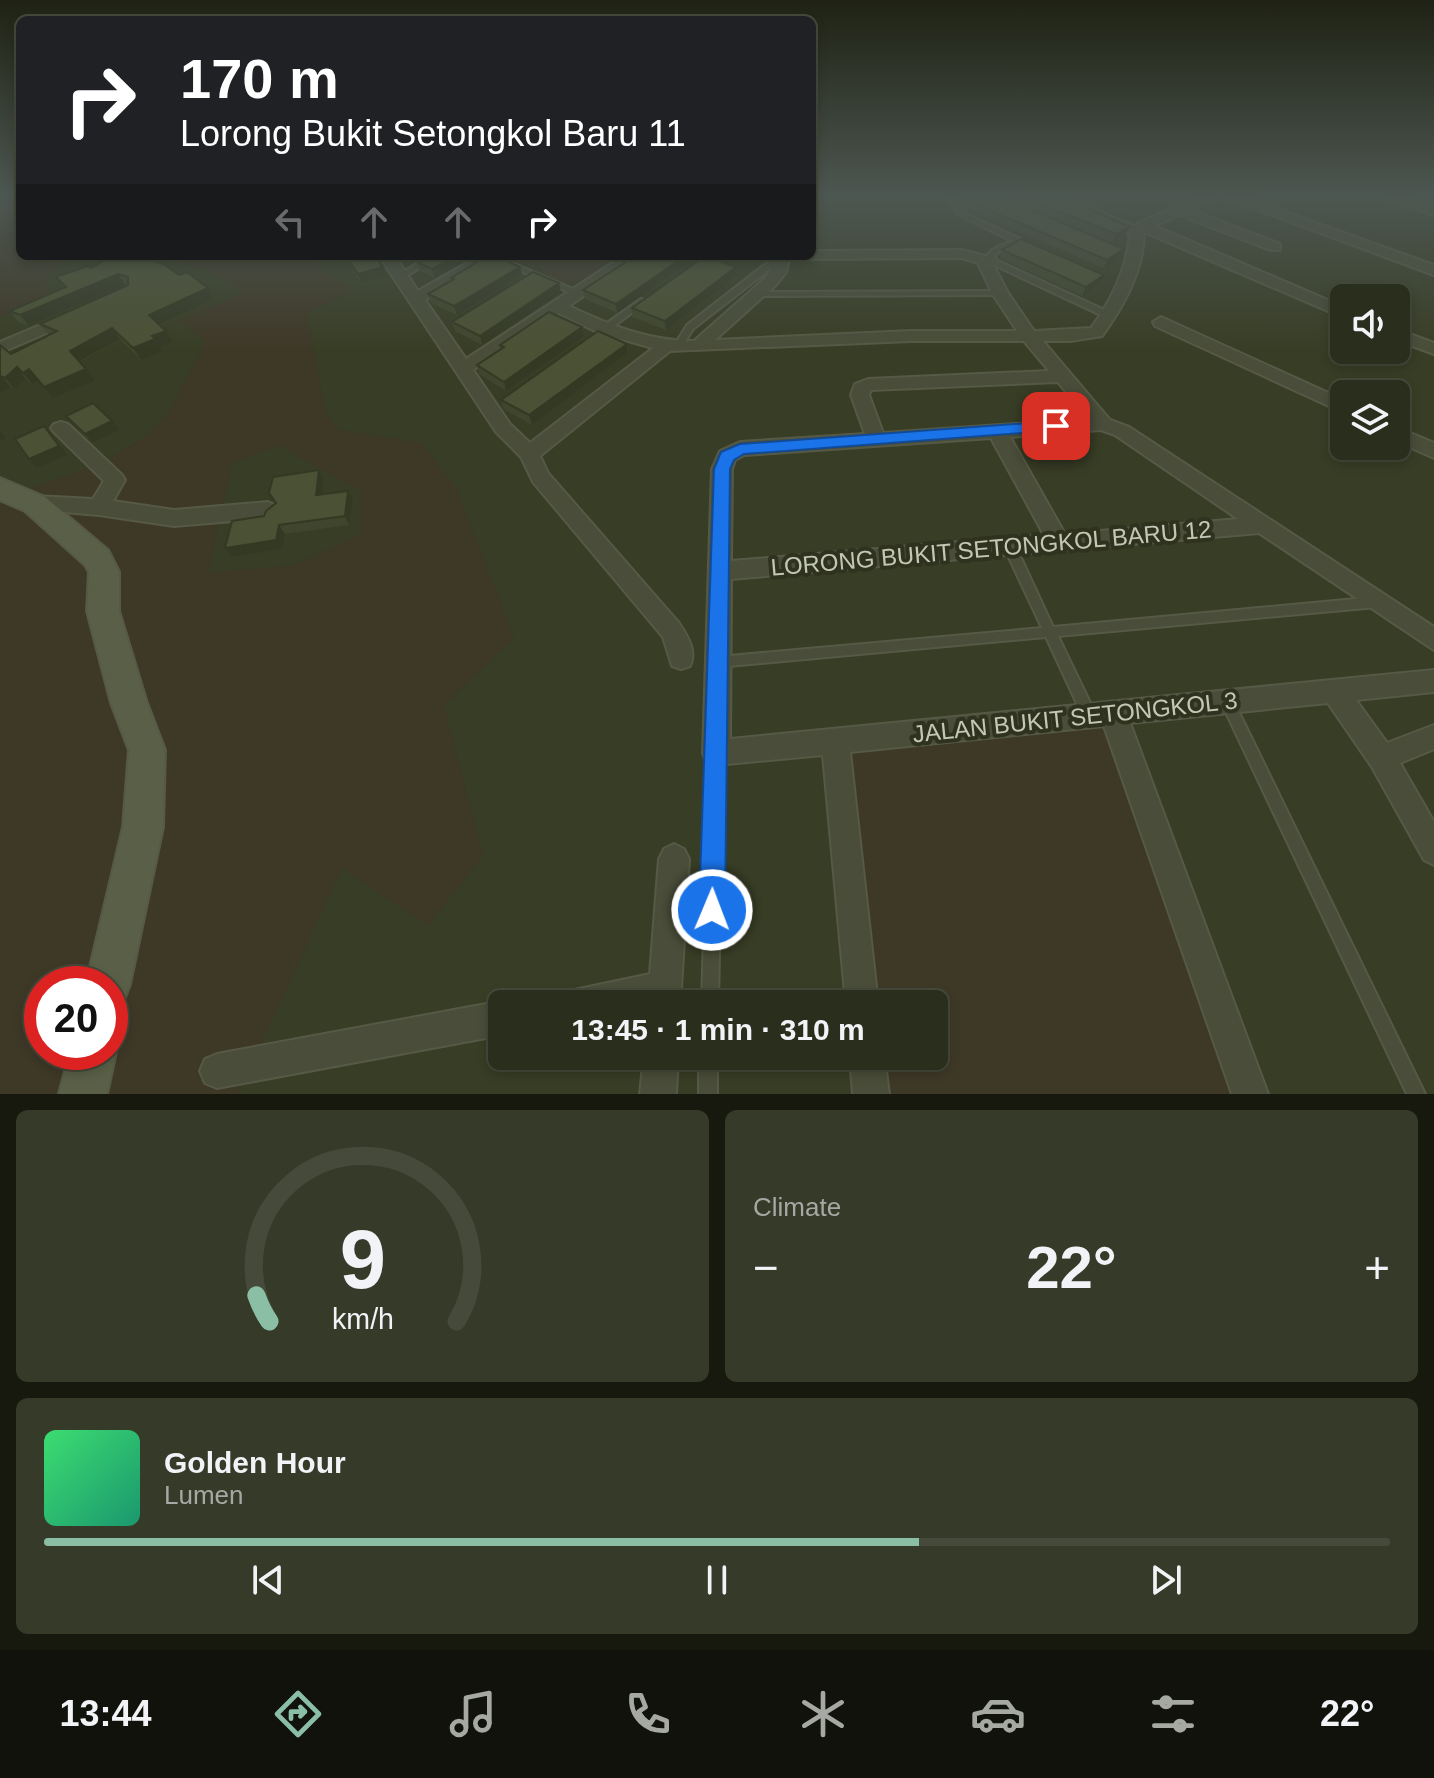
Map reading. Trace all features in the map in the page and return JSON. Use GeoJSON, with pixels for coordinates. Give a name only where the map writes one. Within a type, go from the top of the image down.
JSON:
{"type":"FeatureCollection","features":[{"type":"Feature","properties":{"kind":"street"},"geometry":{"type":"LineString","coordinates":[[557,306],[599,333],[672,346],[911,336],[1070,336],[1096,332],[1108,315],[1116,282],[1130,249]]}},
{"type":"Feature","properties":{"kind":"street"},"geometry":{"type":"LineString","coordinates":[[1187,249],[1330,307]]}},
{"type":"Feature","properties":{"kind":"street"},"geometry":{"type":"LineString","coordinates":[[1376,249],[1434,270]]}},
{"type":"Feature","properties":{"kind":"street"},"geometry":{"type":"LineString","coordinates":[[816,256],[976,256],[984,260],[1000,293],[1030,337],[1113,427],[1434,640]]}},
{"type":"Feature","properties":{"kind":"street"},"geometry":{"type":"LineString","coordinates":[[390,260],[414,300],[444,330],[463,369],[498,405],[503,428],[529,454],[540,477],[671,630],[679,643],[681,659]]}},
{"type":"Feature","properties":{"kind":"street"},"geometry":{"type":"LineString","coordinates":[[414,300],[483,260]]}},
{"type":"Feature","properties":{"kind":"street"},"geometry":{"type":"LineString","coordinates":[[463,369],[627,260]]}},
{"type":"Feature","properties":{"kind":"street"},"geometry":{"type":"LineString","coordinates":[[698,346],[760,284],[778,272],[781,260]]}},
{"type":"Feature","properties":{"kind":"street"},"geometry":{"type":"LineString","coordinates":[[0,348],[84,311]]}},
{"type":"Feature","properties":{"kind":"street"},"geometry":{"type":"LineString","coordinates":[[1161,322],[1330,400]]}},
{"type":"Feature","properties":{"kind":"street"},"geometry":{"type":"LineString","coordinates":[[1410,340],[1434,349]]}},
{"type":"Feature","properties":{"kind":"street"},"geometry":{"type":"LineString","coordinates":[[529,454],[672,346]]}},
{"type":"Feature","properties":{"kind":"street"},"geometry":{"type":"LineString","coordinates":[[876,439],[860,395],[861,388],[868,385],[1064,376]]}},
{"type":"Feature","properties":{"kind":"street"},"geometry":{"type":"LineString","coordinates":[[716,753],[722,469],[727,456],[740,449],[997,431],[1113,427]]}},
{"type":"Feature","properties":{"kind":"street"},"geometry":{"type":"LineString","coordinates":[[61,428],[115,480],[99,507]]}},
{"type":"Feature","properties":{"kind":"street"},"geometry":{"type":"LineString","coordinates":[[997,431],[1059,543]]}},
{"type":"Feature","properties":{"kind":"street"},"geometry":{"type":"LineString","coordinates":[[1410,440],[1434,451]]}},
{"type":"Feature","properties":{"kind":"street"},"geometry":{"type":"LineString","coordinates":[[0,488],[35,504],[84,544],[104,572],[103,611],[129,703],[147,750],[143,827],[112,966]]}},
{"type":"Feature","properties":{"kind":"street"},"geometry":{"type":"LineString","coordinates":[[35,504],[99,507],[174,518],[268,510]]}},
{"type":"Feature","properties":{"kind":"street","name":"LORONG BUKIT SETONGKOL BARU 12"},"geometry":{"type":"LineString","coordinates":[[720,571],[1263,525]]}},
{"type":"Feature","properties":{"kind":"street","name":"JALAN BUKIT SETONGKOL 3"},"geometry":{"type":"LineString","coordinates":[[716,753],[1434,681]]}},
{"type":"Feature","properties":{"kind":"street"},"geometry":{"type":"LineString","coordinates":[[1335,692],[1382,758],[1434,850]]}},
{"type":"Feature","properties":{"kind":"street"},"geometry":{"type":"LineString","coordinates":[[1101,714],[1250,1094]]}},
{"type":"Feature","properties":{"kind":"street"},"geometry":{"type":"LineString","coordinates":[[1382,758],[1434,737]]}},
{"type":"Feature","properties":{"kind":"street"},"geometry":{"type":"LineString","coordinates":[[835,740],[861,990]]}},
{"type":"Feature","properties":{"kind":"street"},"geometry":{"type":"LineString","coordinates":[[665,990],[674,859]]}},
{"type":"Feature","properties":{"kind":"street"},"geometry":{"type":"LineString","coordinates":[[217,1071],[488,1021]]}},
{"type":"Feature","properties":{"kind":"street"},"geometry":{"type":"LineString","coordinates":[[83,1094],[89,1070]]}},
{"type":"Feature","properties":{"kind":"street"},"geometry":{"type":"LineString","coordinates":[[658,1094],[660,1070]]}},
{"type":"Feature","properties":{"kind":"street"},"geometry":{"type":"LineString","coordinates":[[868,1070],[871,1094]]}},
{"type":"Feature","properties":{"kind":"lane"},"geometry":{"type":"LineString","coordinates":[[997,249],[991,255],[993,261],[1108,315]]}},
{"type":"Feature","properties":{"kind":"lane"},"geometry":{"type":"LineString","coordinates":[[400,276],[428,260]]}},
{"type":"Feature","properties":{"kind":"lane"},"geometry":{"type":"LineString","coordinates":[[500,260],[578,293]]}},
{"type":"Feature","properties":{"kind":"lane"},"geometry":{"type":"LineString","coordinates":[[742,272],[760,284],[1000,293]]}},
{"type":"Feature","properties":{"kind":"lane"},"geometry":{"type":"LineString","coordinates":[[522,282],[534,274]]}},
{"type":"Feature","properties":{"kind":"lane"},"geometry":{"type":"LineString","coordinates":[[672,346],[690,327],[760,284]]}},
{"type":"Feature","properties":{"kind":"lane"},"geometry":{"type":"LineString","coordinates":[[599,333],[655,294]]}},
{"type":"Feature","properties":{"kind":"lane"},"geometry":{"type":"LineString","coordinates":[[1010,547],[1050,631],[1101,714]]}},
{"type":"Feature","properties":{"kind":"lane"},"geometry":{"type":"LineString","coordinates":[[718,662],[1378,602]]}},
{"type":"Feature","properties":{"kind":"lane"},"geometry":{"type":"LineString","coordinates":[[1227,702],[1416,1094]]}},
{"type":"Feature","properties":{"kind":"lane"},"geometry":{"type":"LineString","coordinates":[[710,990],[716,753]]}},
{"type":"Feature","properties":{"kind":"lane"},"geometry":{"type":"LineString","coordinates":[[708,1070],[708,1094]]}},
{"type":"Feature","properties":{"kind":"shaded area"},"geometry":{"type":"Polygon","coordinates":[[[0,249],[16,249],[16,260],[55,260],[46,288],[55,294],[0,316],[0,249]]]}},
{"type":"Feature","properties":{"kind":"shaded area"},"geometry":{"type":"Polygon","coordinates":[[[176,260],[307,260],[352,292],[307,313],[326,414],[337,429],[422,443],[457,490],[514,638],[444,705],[483,856],[428,926],[342,868],[238,1094],[0,1094],[0,498],[88,468],[131,446],[150,432],[170,408],[206,342],[181,320],[243,293],[219,275],[176,260]],[[278,445],[232,464],[208,573],[294,565],[360,534],[360,491],[278,445]]]}},
{"type":"Feature","properties":{"kind":"shaded area"},"geometry":{"type":"Polygon","coordinates":[[[514,260],[617,260],[576,286],[514,260]]]}},
{"type":"Feature","properties":{"kind":"shaded area"},"geometry":{"type":"Polygon","coordinates":[[[1100,709],[1231,1094],[856,1094],[853,1070],[948,1070],[948,990],[847,990],[824,736],[1100,709]]]}},
{"type":"Feature","properties":{"kind":"building"},"geometry":{"type":"Polygon","coordinates":[[[1044,249],[1104,275],[1086,287],[1002,250],[1044,249]]]}},
{"type":"Feature","properties":{"kind":"building"},"geometry":{"type":"Polygon","coordinates":[[[1081,249],[1124,249],[1107,260],[1081,249]]]}},
{"type":"Feature","properties":{"kind":"building"},"geometry":{"type":"Polygon","coordinates":[[[105,260],[148,260],[164,264],[179,275],[187,272],[208,288],[149,315],[166,331],[152,336],[155,339],[133,348],[112,328],[70,351],[86,369],[44,387],[29,369],[23,373],[17,367],[5,378],[0,376],[0,345],[11,354],[57,331],[40,324],[128,285],[128,277],[118,274],[20,315],[10,311],[66,287],[56,277],[88,266],[91,268],[105,260]]]}},
{"type":"Feature","properties":{"kind":"building"},"geometry":{"type":"Polygon","coordinates":[[[349,260],[378,260],[383,267],[358,274],[349,260]]]}},
{"type":"Feature","properties":{"kind":"building"},"geometry":{"type":"Polygon","coordinates":[[[421,260],[449,260],[432,269],[417,262],[421,260]]]}},
{"type":"Feature","properties":{"kind":"building"},"geometry":{"type":"Polygon","coordinates":[[[480,260],[505,260],[520,267],[454,306],[428,294],[454,279],[451,278],[480,260]]]}},
{"type":"Feature","properties":{"kind":"building"},"geometry":{"type":"Polygon","coordinates":[[[629,260],[679,260],[616,304],[583,290],[629,260]]]}},
{"type":"Feature","properties":{"kind":"building"},"geometry":{"type":"Polygon","coordinates":[[[699,260],[716,260],[736,267],[665,321],[632,308],[699,260]]]}},
{"type":"Feature","properties":{"kind":"building"},"geometry":{"type":"Polygon","coordinates":[[[533,272],[559,283],[480,336],[452,322],[533,272]]]}},
{"type":"Feature","properties":{"kind":"building"},"geometry":{"type":"Polygon","coordinates":[[[549,312],[582,327],[504,382],[477,365],[504,347],[500,345],[549,312]]]}},
{"type":"Feature","properties":{"kind":"building"},"geometry":{"type":"Polygon","coordinates":[[[598,331],[627,344],[529,415],[501,400],[598,331]]]}},
{"type":"Feature","properties":{"kind":"building"},"geometry":{"type":"Polygon","coordinates":[[[93,403],[112,421],[85,434],[66,416],[93,403]]]}},
{"type":"Feature","properties":{"kind":"building"},"geometry":{"type":"Polygon","coordinates":[[[44,426],[59,446],[29,459],[15,439],[44,426]]]}},
{"type":"Feature","properties":{"kind":"building"},"geometry":{"type":"Polygon","coordinates":[[[319,470],[316,495],[348,491],[345,516],[279,525],[276,540],[225,548],[232,521],[264,516],[276,503],[269,493],[273,477],[319,470]]]}},
{"type":"Feature","properties":{"kind":"route"},"geometry":{"type":"LineString","coordinates":[[712,910],[722,469],[727,456],[740,449],[1056,426]]}}]}
